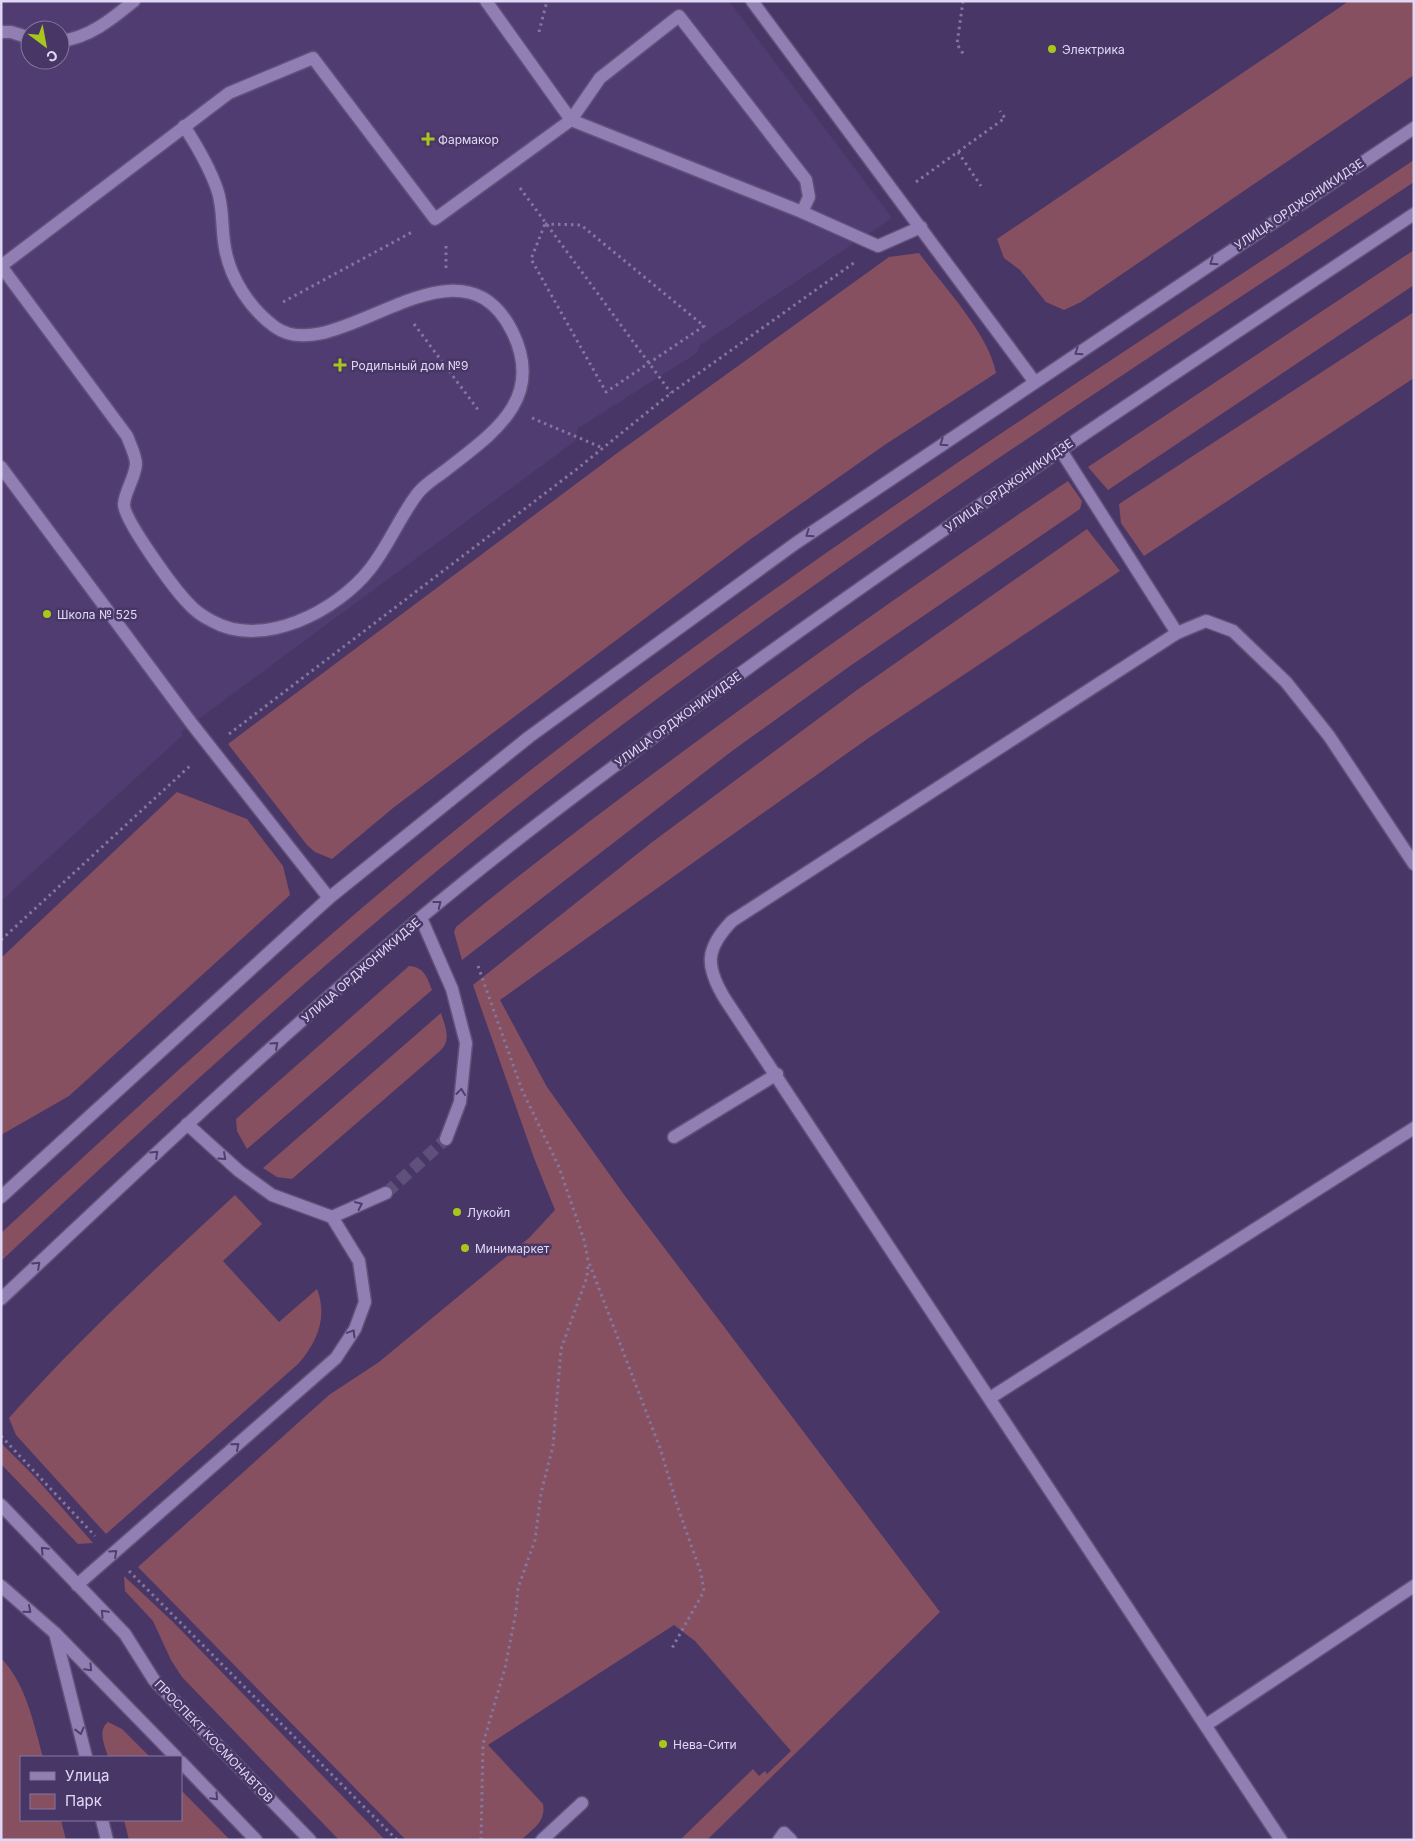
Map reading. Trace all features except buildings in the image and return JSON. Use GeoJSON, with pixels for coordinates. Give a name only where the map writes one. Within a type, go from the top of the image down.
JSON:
{"type":"FeatureCollection","features":[{"type":"Feature","properties":{"kind":"street"},"geometry":{"type":"LineString","coordinates":[[70,40],[75,40],[104,24],[134,1]]}},
{"type":"Feature","properties":{"kind":"street"},"geometry":{"type":"LineString","coordinates":[[486,1],[571,120],[802,212],[878,246],[921,227]]}},
{"type":"Feature","properties":{"kind":"street"},"geometry":{"type":"LineString","coordinates":[[752,1],[1034,381]]}},
{"type":"Feature","properties":{"kind":"street"},"geometry":{"type":"LineString","coordinates":[[184,126],[201,153],[218,190],[223,217],[224,246],[228,264],[238,284],[260,315],[278,330],[300,336],[328,331],[398,304],[445,291],[473,294],[494,307],[510,328],[522,354],[522,385],[513,410],[496,432],[420,490],[370,570],[342,595],[308,618],[272,630],[241,630],[213,622],[188,603],[133,529],[123,506],[136,462],[127,436],[1,266],[184,126],[229,93],[313,58],[435,219],[571,120],[600,78],[679,16],[806,180],[809,197],[802,212]]}},
{"type":"Feature","properties":{"kind":"street"},"geometry":{"type":"LineString","coordinates":[[1,32],[20,35]]}},
{"type":"Feature","properties":{"kind":"street","name":"УЛИЦА ОРДЖОНИКИДЗЕ"},"geometry":{"type":"LineString","coordinates":[[1,1197],[329,898],[529,737],[796,543],[1034,381],[1414,128]]}},
{"type":"Feature","properties":{"kind":"street","name":"УЛИЦА ОРДЖОНИКИДЗЕ"},"geometry":{"type":"LineString","coordinates":[[1,1299],[187,1124],[421,918],[576,794],[835,605],[1060,449],[1414,214]]}},
{"type":"Feature","properties":{"kind":"street"},"geometry":{"type":"LineString","coordinates":[[1060,449],[1178,633]]}},
{"type":"Feature","properties":{"kind":"street"},"geometry":{"type":"LineString","coordinates":[[1,467],[211,749],[329,898]]}},
{"type":"Feature","properties":{"kind":"street"},"geometry":{"type":"LineString","coordinates":[[1282,1840],[714,980],[710,957],[718,936],[732,921],[1178,633],[1206,621],[1233,631],[1286,682],[1329,736],[1414,864]]}},
{"type":"Feature","properties":{"kind":"street"},"geometry":{"type":"LineString","coordinates":[[421,918],[452,988],[466,1042],[460,1102],[446,1139]]}},
{"type":"Feature","properties":{"kind":"street"},"geometry":{"type":"LineString","coordinates":[[674,1137],[776,1074]]}},
{"type":"Feature","properties":{"kind":"street"},"geometry":{"type":"LineString","coordinates":[[77,1585],[336,1358],[355,1329],[366,1302],[359,1260],[332,1217],[272,1195],[239,1171],[187,1124]]}},
{"type":"Feature","properties":{"kind":"street"},"geometry":{"type":"LineString","coordinates":[[990,1398],[1414,1128]]}},
{"type":"Feature","properties":{"kind":"street"},"geometry":{"type":"LineString","coordinates":[[332,1217],[386,1193]]}},
{"type":"Feature","properties":{"kind":"street","name":"ПРОСПЕКТ КОСМОНАВТОВ"},"geometry":{"type":"LineString","coordinates":[[1,1505],[125,1634],[154,1680],[310,1840]]}},
{"type":"Feature","properties":{"kind":"street"},"geometry":{"type":"LineString","coordinates":[[1,1586],[55,1633],[175,1756]]}},
{"type":"Feature","properties":{"kind":"street"},"geometry":{"type":"LineString","coordinates":[[1206,1725],[1414,1586]]}},
{"type":"Feature","properties":{"kind":"street"},"geometry":{"type":"LineString","coordinates":[[55,1633],[86,1756]]}},
{"type":"Feature","properties":{"kind":"street"},"geometry":{"type":"LineString","coordinates":[[182,1763],[256,1840]]}},
{"type":"Feature","properties":{"kind":"street"},"geometry":{"type":"LineString","coordinates":[[542,1840],[582,1804]]}},
{"type":"Feature","properties":{"kind":"street"},"geometry":{"type":"LineString","coordinates":[[102,1821],[107,1840]]}},
{"type":"Feature","properties":{"kind":"street"},"geometry":{"type":"LineString","coordinates":[[778,1840],[784,1833],[791,1840]]}},
{"type":"Feature","properties":{"kind":"path"},"geometry":{"type":"LineString","coordinates":[[962,1],[958,44],[964,55]]}},
{"type":"Feature","properties":{"kind":"path"},"geometry":{"type":"LineString","coordinates":[[897,196],[1005,118],[1000,111]]}},
{"type":"Feature","properties":{"kind":"path"},"geometry":{"type":"LineString","coordinates":[[958,152],[982,186]]}},
{"type":"Feature","properties":{"kind":"path"},"geometry":{"type":"LineString","coordinates":[[505,167],[545,224],[671,392]]}},
{"type":"Feature","properties":{"kind":"path"},"geometry":{"type":"LineString","coordinates":[[260,315],[435,219],[446,233],[445,291]]}},
{"type":"Feature","properties":{"kind":"path"},"geometry":{"type":"LineString","coordinates":[[545,224],[581,225],[704,326],[606,392],[531,259],[545,224]]}},
{"type":"Feature","properties":{"kind":"path"},"geometry":{"type":"LineString","coordinates":[[1,940],[183,771],[603,448],[671,392],[878,246]]}},
{"type":"Feature","properties":{"kind":"path"},"geometry":{"type":"LineString","coordinates":[[398,304],[496,432]]}},
{"type":"Feature","properties":{"kind":"path"},"geometry":{"type":"LineString","coordinates":[[513,410],[603,448]]}},
{"type":"Feature","properties":{"kind":"path"},"geometry":{"type":"LineString","coordinates":[[478,966],[522,1090],[559,1167],[584,1240],[588,1260],[660,1448],[678,1508],[701,1573],[704,1591],[671,1650]]}},
{"type":"Feature","properties":{"kind":"path"},"geometry":{"type":"LineString","coordinates":[[481,1840],[483,1744],[504,1668],[516,1612],[518,1588],[535,1540],[541,1493],[552,1446],[561,1349],[587,1276],[588,1260]]}},
{"type":"Feature","properties":{"kind":"path"},"geometry":{"type":"LineString","coordinates":[[1,1436],[112,1554],[397,1840]]}},
{"type":"Feature","properties":{"kind":"shaded area","name":"Родильный дом №9"},"geometry":{"type":"Polygon","coordinates":[[[1,1],[729,1],[892,218],[700,345],[697,353],[578,428],[575,441],[181,732],[183,735],[1,901],[1,1]]]}},
{"type":"Feature","properties":{"kind":"green space"},"geometry":{"type":"Polygon","coordinates":[[[1349,1],[1414,1],[1414,75],[1081,302],[1064,310],[1046,302],[1020,270],[1004,258],[997,239],[1349,1]]]}},
{"type":"Feature","properties":{"kind":"green space"},"geometry":{"type":"Polygon","coordinates":[[[1414,160],[1414,182],[888,534],[682,680],[505,815],[357,938],[285,1001],[1,1261],[1,1233],[116,1127],[349,919],[469,819],[582,730],[698,644],[934,479],[1414,160]]]}},
{"type":"Feature","properties":{"kind":"green space"},"geometry":{"type":"Polygon","coordinates":[[[1414,250],[1414,285],[1108,490],[1088,467],[1414,250]]]}},
{"type":"Feature","properties":{"kind":"green space"},"geometry":{"type":"Polygon","coordinates":[[[919,253],[975,327],[992,358],[996,373],[886,444],[748,541],[393,808],[332,859],[315,852],[307,845],[228,744],[620,451],[889,257],[919,253]]]}},
{"type":"Feature","properties":{"kind":"green space"},"geometry":{"type":"Polygon","coordinates":[[[1414,312],[1414,378],[1144,556],[1121,523],[1119,504],[1414,312]]]}},
{"type":"Feature","properties":{"kind":"green space"},"geometry":{"type":"Polygon","coordinates":[[[1068,481],[1082,501],[1080,509],[850,666],[732,751],[462,960],[454,932],[456,927],[512,881],[627,793],[780,681],[1068,481]]]}},
{"type":"Feature","properties":{"kind":"green space"},"geometry":{"type":"Polygon","coordinates":[[[1087,529],[1120,571],[870,737],[500,1000],[547,1087],[625,1196],[940,1612],[707,1840],[680,1840],[753,1769],[759,1776],[765,1771],[767,1774],[791,1751],[695,1641],[674,1625],[488,1745],[543,1804],[543,1816],[538,1825],[521,1840],[406,1840],[138,1567],[329,1395],[379,1362],[529,1238],[555,1210],[534,1158],[473,985],[651,843],[857,690],[1087,529]]]}},
{"type":"Feature","properties":{"kind":"green space"},"geometry":{"type":"Polygon","coordinates":[[[177,792],[247,819],[283,866],[290,895],[69,1096],[1,1135],[1,958],[177,792]]]}},
{"type":"Feature","properties":{"kind":"green space"},"geometry":{"type":"Polygon","coordinates":[[[409,966],[422,971],[432,990],[247,1149],[237,1131],[236,1119],[409,966]]]}},
{"type":"Feature","properties":{"kind":"green space"},"geometry":{"type":"Polygon","coordinates":[[[441,1013],[447,1038],[444,1047],[440,1051],[292,1179],[277,1177],[263,1168],[441,1013]]]}},
{"type":"Feature","properties":{"kind":"green space"},"geometry":{"type":"Polygon","coordinates":[[[235,1195],[262,1224],[223,1261],[279,1322],[317,1289],[321,1310],[319,1329],[311,1347],[298,1364],[106,1534],[16,1435],[9,1418],[91,1332],[235,1195]]]}},
{"type":"Feature","properties":{"kind":"green space"},"geometry":{"type":"Polygon","coordinates":[[[1,1443],[35,1477],[93,1543],[78,1544],[1,1464],[1,1443]]]}},
{"type":"Feature","properties":{"kind":"green space"},"geometry":{"type":"Polygon","coordinates":[[[124,1576],[173,1622],[385,1840],[339,1840],[182,1677],[171,1660],[153,1621],[125,1591],[124,1576]]]}},
{"type":"Feature","properties":{"kind":"green space"},"geometry":{"type":"Polygon","coordinates":[[[1,1658],[10,1669],[23,1692],[43,1756],[20,1756],[20,1821],[61,1821],[66,1840],[1,1840],[1,1658]]]}},
{"type":"Feature","properties":{"kind":"green space"},"geometry":{"type":"Polygon","coordinates":[[[108,1722],[122,1729],[149,1756],[108,1756],[102,1734],[108,1722]]]}},
{"type":"Feature","properties":{"kind":"green space"},"geometry":{"type":"Polygon","coordinates":[[[182,1791],[230,1840],[129,1840],[124,1821],[182,1821],[182,1791]]]}},
{"type":"Feature","properties":{"kind":"tunnel"},"geometry":{"type":"LineString","coordinates":[[386,1193],[446,1139]]}},
{"type":"Feature","properties":{"kind":"place","name":"Электрика"},"geometry":{"type":"Point","coordinates":[1052,49]}},
{"type":"Feature","properties":{"kind":"place","name":"Фармакор"},"geometry":{"type":"Point","coordinates":[428,139]}},
{"type":"Feature","properties":{"kind":"place","name":"Родильный дом №9"},"geometry":{"type":"Point","coordinates":[340,365]}},
{"type":"Feature","properties":{"kind":"place","name":"Школа № 525"},"geometry":{"type":"Point","coordinates":[47,614]}},
{"type":"Feature","properties":{"kind":"place","name":"Лукойл"},"geometry":{"type":"Point","coordinates":[457,1212]}},
{"type":"Feature","properties":{"kind":"place","name":"Минимаркет"},"geometry":{"type":"Point","coordinates":[465,1248]}},
{"type":"Feature","properties":{"kind":"place","name":"Нева-Сити"},"geometry":{"type":"Point","coordinates":[663,1744]}}]}
